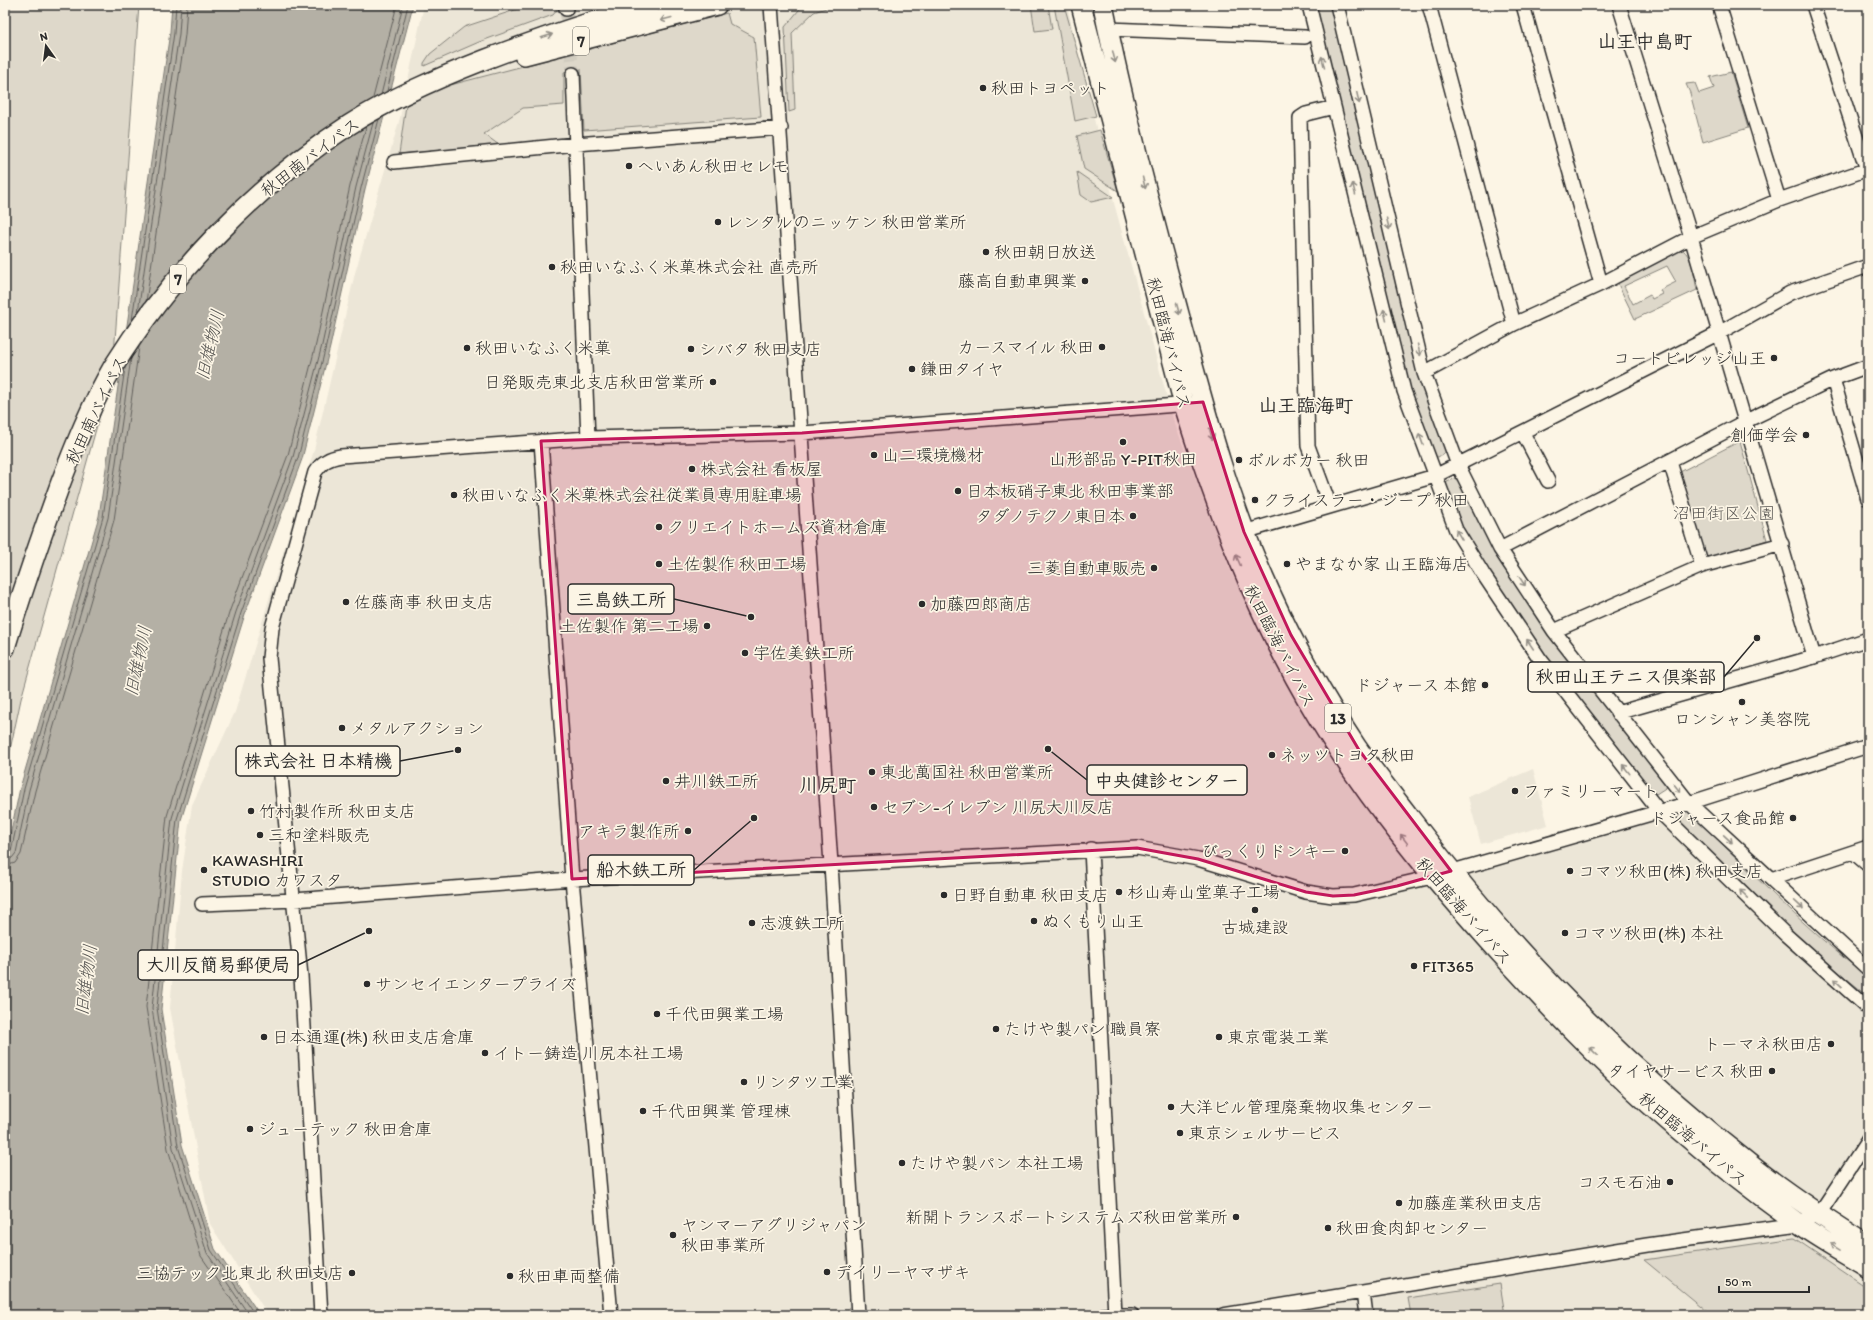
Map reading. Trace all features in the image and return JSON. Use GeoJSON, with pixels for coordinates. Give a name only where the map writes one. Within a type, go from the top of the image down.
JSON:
{"type":"FeatureCollection","features":[{"type":"Feature","properties":{"kind":"highway","name":"秋田南バイパス"},"geometry":{"type":"LineString","coordinates":[[5,648],[34,554],[78,438],[113,368],[165,294],[213,239],[276,179],[349,125],[420,86],[540,38],[597,19],[650,5]]}},
{"type":"Feature","properties":{"kind":"highway","name":"秋田南バイパス"},"geometry":{"type":"LineString","coordinates":[[445,75],[717,5]]}},
{"type":"Feature","properties":{"kind":"highway","name":"秋田臨海バイパス"},"geometry":{"type":"LineString","coordinates":[[1081,5],[1184,405],[1202,466],[1235,555],[1294,676],[1317,717],[1346,760],[1432,877],[1552,1008],[1608,1066],[1648,1103],[1711,1156],[1798,1224],[1868,1267]]}},
{"type":"Feature","properties":{"kind":"highway","name":"秋田臨海バイパス"},"geometry":{"type":"LineString","coordinates":[[1103,5],[1145,186],[1216,450],[1244,532],[1285,622],[1333,710],[1359,750],[1451,871],[1540,972],[1585,1020],[1636,1068],[1756,1170],[1868,1246]]}},
{"type":"Feature","properties":{"kind":"street"},"geometry":{"type":"LineString","coordinates":[[771,5],[781,128],[831,864],[858,1315]]}},
{"type":"Feature","properties":{"kind":"street"},"geometry":{"type":"LineString","coordinates":[[1309,5],[1404,391],[1434,476],[1456,530],[1483,574],[1540,659],[1659,811],[1786,935],[1868,1008]]}},
{"type":"Feature","properties":{"kind":"street"},"geometry":{"type":"LineString","coordinates":[[1337,5],[1424,373],[1458,465],[1500,549],[1554,631],[1617,714],[1689,803],[1868,969]]}},
{"type":"Feature","properties":{"kind":"street"},"geometry":{"type":"LineString","coordinates":[[1429,5],[1514,324]]}},
{"type":"Feature","properties":{"kind":"street"},"geometry":{"type":"LineString","coordinates":[[1523,5],[1601,284]]}},
{"type":"Feature","properties":{"kind":"street"},"geometry":{"type":"LineString","coordinates":[[1619,5],[1691,237],[1814,657]]}},
{"type":"Feature","properties":{"kind":"street"},"geometry":{"type":"LineString","coordinates":[[1719,5],[1780,200]]}},
{"type":"Feature","properties":{"kind":"street"},"geometry":{"type":"LineString","coordinates":[[1424,373],[1514,324],[1601,284],[1691,237],[1780,200],[1867,169],[1813,5]]}},
{"type":"Feature","properties":{"kind":"street"},"geometry":{"type":"LineString","coordinates":[[1108,29],[1305,37]]}},
{"type":"Feature","properties":{"kind":"street"},"geometry":{"type":"LineString","coordinates":[[573,74],[588,438]]}},
{"type":"Feature","properties":{"kind":"street"},"geometry":{"type":"LineString","coordinates":[[1330,506],[1308,446],[1300,118],[1306,114],[1334,107]]}},
{"type":"Feature","properties":{"kind":"street"},"geometry":{"type":"LineString","coordinates":[[394,162],[576,144],[781,128]]}},
{"type":"Feature","properties":{"kind":"street"},"geometry":{"type":"LineString","coordinates":[[1244,532],[1434,476],[1523,433],[1719,333],[1790,293],[1868,266]]}},
{"type":"Feature","properties":{"kind":"street"},"geometry":{"type":"LineString","coordinates":[[1500,549],[1670,462],[1744,422],[1832,379],[1868,366]]}},
{"type":"Feature","properties":{"kind":"street"},"geometry":{"type":"LineString","coordinates":[[1832,379],[1868,499]]}},
{"type":"Feature","properties":{"kind":"street"},"geometry":{"type":"LineString","coordinates":[[321,1315],[301,976],[269,658],[270,643],[276,611],[315,472],[321,463],[331,458],[341,456],[541,441],[588,438],[802,433],[1184,405],[1203,402]]}},
{"type":"Feature","properties":{"kind":"street"},"geometry":{"type":"LineString","coordinates":[[1523,433],[1548,481]]}},
{"type":"Feature","properties":{"kind":"street"},"geometry":{"type":"LineString","coordinates":[[541,441],[572,879],[611,1315]]}},
{"type":"Feature","properties":{"kind":"street"},"geometry":{"type":"LineString","coordinates":[[1670,462],[1702,566]]}},
{"type":"Feature","properties":{"kind":"street"},"geometry":{"type":"LineString","coordinates":[[1554,631],[1702,566],[1782,544]]}},
{"type":"Feature","properties":{"kind":"street"},"geometry":{"type":"LineString","coordinates":[[1617,714],[1868,640]]}},
{"type":"Feature","properties":{"kind":"street"},"geometry":{"type":"LineString","coordinates":[[202,904],[294,900],[572,879],[1091,849],[1137,848],[1172,853],[1198,859],[1306,892],[1333,896],[1354,895],[1432,877],[1689,803],[1868,746]]}},
{"type":"Feature","properties":{"kind":"street"},"geometry":{"type":"LineString","coordinates":[[1771,879],[1868,847]]}},
{"type":"Feature","properties":{"kind":"street"},"geometry":{"type":"LineString","coordinates":[[1091,849],[1115,1315]]}},
{"type":"Feature","properties":{"kind":"street"},"geometry":{"type":"LineString","coordinates":[[1853,852],[1868,864]]}},
{"type":"Feature","properties":{"kind":"street"},"geometry":{"type":"LineString","coordinates":[[1224,1315],[1646,1245],[1798,1224],[1819,1214],[1868,1140]]}},
{"type":"Feature","properties":{"kind":"street"},"geometry":{"type":"LineString","coordinates":[[1363,1292],[1366,1315]]}},
{"type":"Feature","properties":{"kind":"street"},"geometry":{"type":"LineString","coordinates":[[1104,1315],[1132,1315]]}},
{"type":"Feature","properties":{"kind":"highlighted area"},"geometry":{"type":"Polygon","coordinates":[[[1203,402],[1244,532],[1291,635],[1359,750],[1451,871],[1397,886],[1354,895],[1333,896],[1306,892],[1198,859],[1137,848],[572,879],[541,441],[802,433],[1203,402]]]}},
{"type":"Feature","properties":{"kind":"shaded area"},"geometry":{"type":"Polygon","coordinates":[[[424,5],[1067,5],[1114,203],[1173,419],[1231,572],[1300,706],[1428,882],[1665,812],[1796,941],[1868,1000],[1868,1149],[1803,1235],[1814,1247],[1868,1278],[1868,1315],[268,1315],[210,1224],[170,1008],[182,871],[192,805],[235,712],[314,450],[355,273],[400,118],[424,5]]]}},
{"type":"Feature","properties":{"kind":"shaded area"},"geometry":{"type":"Polygon","coordinates":[[[1533,769],[1548,825],[1481,844],[1468,797],[1533,769]]]}},
{"type":"Feature","properties":{"kind":"green space"},"geometry":{"type":"Polygon","coordinates":[[[5,5],[139,5],[113,368],[21,699],[5,773],[5,5]]]}},
{"type":"Feature","properties":{"kind":"green space"},"geometry":{"type":"Polygon","coordinates":[[[530,5],[557,5],[557,10],[553,15],[479,42],[424,66],[424,63],[430,54],[464,27],[530,5]]]}},
{"type":"Feature","properties":{"kind":"green space"},"geometry":{"type":"Polygon","coordinates":[[[803,5],[835,5],[814,12],[792,33],[795,110],[789,112],[785,27],[803,5]]]}},
{"type":"Feature","properties":{"kind":"green space"},"geometry":{"type":"Polygon","coordinates":[[[1031,5],[1048,5],[1052,29],[1035,31],[1031,5]]]}},
{"type":"Feature","properties":{"kind":"green space"},"geometry":{"type":"Polygon","coordinates":[[[1054,5],[1064,5],[1096,116],[1075,121],[1054,5]]]}},
{"type":"Feature","properties":{"kind":"green space"},"geometry":{"type":"Polygon","coordinates":[[[1313,5],[1333,5],[1447,442],[1446,452],[1438,457],[1433,456],[1406,390],[1313,5]]]}},
{"type":"Feature","properties":{"kind":"green space"},"geometry":{"type":"Polygon","coordinates":[[[727,13],[730,24],[754,37],[761,117],[584,130],[581,69],[564,72],[564,105],[523,108],[484,134],[499,145],[399,154],[406,105],[435,89],[727,13]]]}},
{"type":"Feature","properties":{"kind":"green space"},"geometry":{"type":"Polygon","coordinates":[[[1731,72],[1748,128],[1703,142],[1690,93],[1686,84],[1695,83],[1699,93],[1714,88],[1710,77],[1731,72]]]}},
{"type":"Feature","properties":{"kind":"green space"},"geometry":{"type":"Polygon","coordinates":[[[1100,130],[1118,191],[1084,169],[1077,136],[1100,130]]]}},
{"type":"Feature","properties":{"kind":"green space"},"geometry":{"type":"Polygon","coordinates":[[[1077,172],[1113,197],[1091,202],[1081,195],[1077,172]]]}},
{"type":"Feature","properties":{"kind":"green space"},"geometry":{"type":"Polygon","coordinates":[[[1679,248],[1684,251],[1690,260],[1697,290],[1635,319],[1616,280],[1679,248]],[[1667,266],[1624,286],[1633,304],[1650,295],[1652,299],[1662,294],[1660,290],[1676,282],[1667,266]]]}},
{"type":"Feature","properties":{"kind":"green space","name":"沼田街区公園"},"geometry":{"type":"Polygon","coordinates":[[[1740,441],[1767,540],[1707,560],[1698,550],[1678,473],[1740,441]]]}},
{"type":"Feature","properties":{"kind":"green space"},"geometry":{"type":"Polygon","coordinates":[[[1454,479],[1461,481],[1498,550],[1667,781],[1667,787],[1656,794],[1649,788],[1587,716],[1459,530],[1445,488],[1447,482],[1454,479]]]}},
{"type":"Feature","properties":{"kind":"green space"},"geometry":{"type":"Polygon","coordinates":[[[1682,808],[1692,814],[1756,878],[1822,939],[1868,977],[1868,996],[1794,933],[1678,819],[1675,812],[1682,808]]]}},
{"type":"Feature","properties":{"kind":"green space"},"geometry":{"type":"Polygon","coordinates":[[[1794,1238],[1868,1288],[1868,1315],[1711,1315],[1644,1260],[1794,1238]]]}},
{"type":"Feature","properties":{"kind":"green space"},"geometry":{"type":"Polygon","coordinates":[[[1500,1284],[1505,1315],[1411,1315],[1408,1298],[1500,1284]]]}},
{"type":"Feature","properties":{"kind":"water","name":"旧雄物川"},"geometry":{"type":"Polygon","coordinates":[[[172,5],[413,5],[365,189],[330,347],[302,459],[245,614],[181,820],[161,1009],[182,1145],[215,1249],[260,1315],[5,1315],[5,860],[20,788],[99,516],[170,32],[172,5]]]}},
{"type":"Feature","properties":{"kind":"tunnel"},"geometry":{"type":"LineString","coordinates":[[566,9],[573,74]]}},
{"type":"Feature","properties":{"kind":"place","name":"秋田トヨペット"},"geometry":{"type":"Point","coordinates":[983,88]}},
{"type":"Feature","properties":{"kind":"place","name":"へいあん秋田セレモ"},"geometry":{"type":"Point","coordinates":[629,166]}},
{"type":"Feature","properties":{"kind":"place","name":"レンタルのニッケン 秋田営業所"},"geometry":{"type":"Point","coordinates":[718,222]}},
{"type":"Feature","properties":{"kind":"place","name":"秋田朝日放送"},"geometry":{"type":"Point","coordinates":[986,252]}},
{"type":"Feature","properties":{"kind":"place","name":"秋田いなふく米菓株式会社 直売所"},"geometry":{"type":"Point","coordinates":[552,267]}},
{"type":"Feature","properties":{"kind":"place","name":"藤高自動車興業"},"geometry":{"type":"Point","coordinates":[1085,281]}},
{"type":"Feature","properties":{"kind":"place","name":"カースマイル 秋田"},"geometry":{"type":"Point","coordinates":[1102,347]}},
{"type":"Feature","properties":{"kind":"place","name":"秋田いなふく米菓"},"geometry":{"type":"Point","coordinates":[467,348]}},
{"type":"Feature","properties":{"kind":"place","name":"シバタ 秋田支店"},"geometry":{"type":"Point","coordinates":[691,349]}},
{"type":"Feature","properties":{"kind":"place","name":"コートビレッジ山王"},"geometry":{"type":"Point","coordinates":[1774,358]}},
{"type":"Feature","properties":{"kind":"place","name":"鎌田タイヤ"},"geometry":{"type":"Point","coordinates":[912,369]}},
{"type":"Feature","properties":{"kind":"place","name":"日発販売東北支店秋田営業所"},"geometry":{"type":"Point","coordinates":[713,382]}},
{"type":"Feature","properties":{"kind":"place","name":"創価学会"},"geometry":{"type":"Point","coordinates":[1806,435]}},
{"type":"Feature","properties":{"kind":"place","name":"山形部品 Y-PIT秋田"},"geometry":{"type":"Point","coordinates":[1123,442]}},
{"type":"Feature","properties":{"kind":"place","name":"山二環境機材"},"geometry":{"type":"Point","coordinates":[874,455]}},
{"type":"Feature","properties":{"kind":"place","name":"ボルボカー 秋田"},"geometry":{"type":"Point","coordinates":[1239,460]}},
{"type":"Feature","properties":{"kind":"place","name":"株式会社 看板屋"},"geometry":{"type":"Point","coordinates":[692,469]}},
{"type":"Feature","properties":{"kind":"place","name":"日本板硝子東北 秋田事業部"},"geometry":{"type":"Point","coordinates":[958,491]}},
{"type":"Feature","properties":{"kind":"place","name":"秋田いなふく米菓株式会社従業員専用駐車場"},"geometry":{"type":"Point","coordinates":[454,495]}},
{"type":"Feature","properties":{"kind":"place","name":"クライスラー・ジープ 秋田"},"geometry":{"type":"Point","coordinates":[1255,500]}},
{"type":"Feature","properties":{"kind":"place","name":"タダノテクノ東日本"},"geometry":{"type":"Point","coordinates":[1133,516]}},
{"type":"Feature","properties":{"kind":"place","name":"クリエイトホームズ資材倉庫"},"geometry":{"type":"Point","coordinates":[659,527]}},
{"type":"Feature","properties":{"kind":"place","name":"土佐製作 秋田工場"},"geometry":{"type":"Point","coordinates":[659,564]}},
{"type":"Feature","properties":{"kind":"place","name":"やまなか家 山王臨海店"},"geometry":{"type":"Point","coordinates":[1287,564]}},
{"type":"Feature","properties":{"kind":"place","name":"三菱自動車販売"},"geometry":{"type":"Point","coordinates":[1154,568]}},
{"type":"Feature","properties":{"kind":"place","name":"佐藤商事 秋田支店"},"geometry":{"type":"Point","coordinates":[346,602]}},
{"type":"Feature","properties":{"kind":"place","name":"加藤四郎商店"},"geometry":{"type":"Point","coordinates":[922,604]}},
{"type":"Feature","properties":{"kind":"place","name":"三島鉄工所"},"geometry":{"type":"Point","coordinates":[751,617]}},
{"type":"Feature","properties":{"kind":"place","name":"土佐製作 第二工場"},"geometry":{"type":"Point","coordinates":[707,626]}},
{"type":"Feature","properties":{"kind":"place","name":"秋田山王テニス倶楽部"},"geometry":{"type":"Point","coordinates":[1757,638]}},
{"type":"Feature","properties":{"kind":"place","name":"宇佐美鉄工所"},"geometry":{"type":"Point","coordinates":[745,653]}},
{"type":"Feature","properties":{"kind":"place","name":"ドジャース 本館"},"geometry":{"type":"Point","coordinates":[1485,685]}},
{"type":"Feature","properties":{"kind":"place","name":"ロンシャン美容院"},"geometry":{"type":"Point","coordinates":[1742,702]}},
{"type":"Feature","properties":{"kind":"place","name":"メタルアクション"},"geometry":{"type":"Point","coordinates":[342,728]}},
{"type":"Feature","properties":{"kind":"place","name":"中央健診センター"},"geometry":{"type":"Point","coordinates":[1048,749]}},
{"type":"Feature","properties":{"kind":"place","name":"株式会社 日本精機"},"geometry":{"type":"Point","coordinates":[458,750]}},
{"type":"Feature","properties":{"kind":"place","name":"ネッツトヨタ秋田"},"geometry":{"type":"Point","coordinates":[1272,755]}},
{"type":"Feature","properties":{"kind":"place","name":"東北萬国社 秋田営業所"},"geometry":{"type":"Point","coordinates":[872,772]}},
{"type":"Feature","properties":{"kind":"place","name":"井川鉄工所"},"geometry":{"type":"Point","coordinates":[666,781]}},
{"type":"Feature","properties":{"kind":"place","name":"ファミリーマート"},"geometry":{"type":"Point","coordinates":[1515,791]}},
{"type":"Feature","properties":{"kind":"place","name":"セブン-イレブン 川尻大川反店"},"geometry":{"type":"Point","coordinates":[874,807]}},
{"type":"Feature","properties":{"kind":"place","name":"竹村製作所 秋田支店"},"geometry":{"type":"Point","coordinates":[251,811]}},
{"type":"Feature","properties":{"kind":"place","name":"船木鉄工所"},"geometry":{"type":"Point","coordinates":[754,818]}},
{"type":"Feature","properties":{"kind":"place","name":"ドジャース食品館"},"geometry":{"type":"Point","coordinates":[1793,818]}},
{"type":"Feature","properties":{"kind":"place","name":"アキラ製作所"},"geometry":{"type":"Point","coordinates":[688,831]}},
{"type":"Feature","properties":{"kind":"place","name":"三和塗料販売"},"geometry":{"type":"Point","coordinates":[260,835]}},
{"type":"Feature","properties":{"kind":"place","name":"びっくりドンキー"},"geometry":{"type":"Point","coordinates":[1345,851]}},
{"type":"Feature","properties":{"kind":"place","name":"KAWASHIRI STUDIO カワスタ"},"geometry":{"type":"Point","coordinates":[204,870]}},
{"type":"Feature","properties":{"kind":"place","name":"コマツ秋田(株) 秋田支店"},"geometry":{"type":"Point","coordinates":[1570,871]}},
{"type":"Feature","properties":{"kind":"place","name":"杉山寿山堂菓子工場"},"geometry":{"type":"Point","coordinates":[1119,892]}},
{"type":"Feature","properties":{"kind":"place","name":"日野自動車 秋田支店"},"geometry":{"type":"Point","coordinates":[944,895]}},
{"type":"Feature","properties":{"kind":"place","name":"古城建設"},"geometry":{"type":"Point","coordinates":[1255,910]}},
{"type":"Feature","properties":{"kind":"place","name":"ぬくもり山王"},"geometry":{"type":"Point","coordinates":[1034,921]}},
{"type":"Feature","properties":{"kind":"place","name":"志渡鉄工所"},"geometry":{"type":"Point","coordinates":[752,923]}},
{"type":"Feature","properties":{"kind":"place","name":"大川反簡易郵便局"},"geometry":{"type":"Point","coordinates":[369,931]}},
{"type":"Feature","properties":{"kind":"place","name":"コマツ秋田(株) 本社"},"geometry":{"type":"Point","coordinates":[1565,933]}},
{"type":"Feature","properties":{"kind":"place","name":"FIT365"},"geometry":{"type":"Point","coordinates":[1414,966]}},
{"type":"Feature","properties":{"kind":"place","name":"サンセイエンタープライズ"},"geometry":{"type":"Point","coordinates":[367,984]}},
{"type":"Feature","properties":{"kind":"place","name":"千代田興業工場"},"geometry":{"type":"Point","coordinates":[657,1014]}},
{"type":"Feature","properties":{"kind":"place","name":"たけや製パン 職員寮"},"geometry":{"type":"Point","coordinates":[996,1029]}},
{"type":"Feature","properties":{"kind":"place","name":"日本通運(株) 秋田支店倉庫"},"geometry":{"type":"Point","coordinates":[264,1037]}},
{"type":"Feature","properties":{"kind":"place","name":"東京電装工業"},"geometry":{"type":"Point","coordinates":[1219,1037]}},
{"type":"Feature","properties":{"kind":"place","name":"トーマネ秋田店"},"geometry":{"type":"Point","coordinates":[1831,1044]}},
{"type":"Feature","properties":{"kind":"place","name":"イトー鋳造 川尻本社工場"},"geometry":{"type":"Point","coordinates":[485,1053]}},
{"type":"Feature","properties":{"kind":"place","name":"タイヤサービス 秋田"},"geometry":{"type":"Point","coordinates":[1772,1071]}},
{"type":"Feature","properties":{"kind":"place","name":"リンタツ工業"},"geometry":{"type":"Point","coordinates":[744,1082]}},
{"type":"Feature","properties":{"kind":"place","name":"大洋ビル管理廃棄物収集センター"},"geometry":{"type":"Point","coordinates":[1171,1107]}},
{"type":"Feature","properties":{"kind":"place","name":"千代田興業 管理棟"},"geometry":{"type":"Point","coordinates":[643,1111]}},
{"type":"Feature","properties":{"kind":"place","name":"ジューテック 秋田倉庫"},"geometry":{"type":"Point","coordinates":[250,1129]}},
{"type":"Feature","properties":{"kind":"place","name":"東京シェルサービス"},"geometry":{"type":"Point","coordinates":[1180,1133]}},
{"type":"Feature","properties":{"kind":"place","name":"たけや製パン 本社工場"},"geometry":{"type":"Point","coordinates":[902,1163]}},
{"type":"Feature","properties":{"kind":"place","name":"コスモ石油"},"geometry":{"type":"Point","coordinates":[1670,1182]}},
{"type":"Feature","properties":{"kind":"place","name":"加藤産業秋田支店"},"geometry":{"type":"Point","coordinates":[1399,1203]}},
{"type":"Feature","properties":{"kind":"place","name":"新開トランスポートシステムズ秋田営業所"},"geometry":{"type":"Point","coordinates":[1236,1217]}},
{"type":"Feature","properties":{"kind":"place","name":"秋田食肉卸センター"},"geometry":{"type":"Point","coordinates":[1328,1228]}},
{"type":"Feature","properties":{"kind":"place","name":"ヤンマーアグリジャパン 秋田事業所"},"geometry":{"type":"Point","coordinates":[673,1235]}},
{"type":"Feature","properties":{"kind":"place","name":"デイリーヤマザキ"},"geometry":{"type":"Point","coordinates":[827,1272]}},
{"type":"Feature","properties":{"kind":"place","name":"三協テック北東北 秋田支店"},"geometry":{"type":"Point","coordinates":[352,1273]}},
{"type":"Feature","properties":{"kind":"place","name":"秋田車両整備"},"geometry":{"type":"Point","coordinates":[510,1276]}},
{"type":"Feature","properties":{"kind":"district","name":"山王中島町"},"geometry":{"type":"Point","coordinates":[1645,41]}},
{"type":"Feature","properties":{"kind":"district","name":"山王臨海町"},"geometry":{"type":"Point","coordinates":[1306,405]}},
{"type":"Feature","properties":{"kind":"district","name":"川尻町"},"geometry":{"type":"Point","coordinates":[828,785]}}]}
